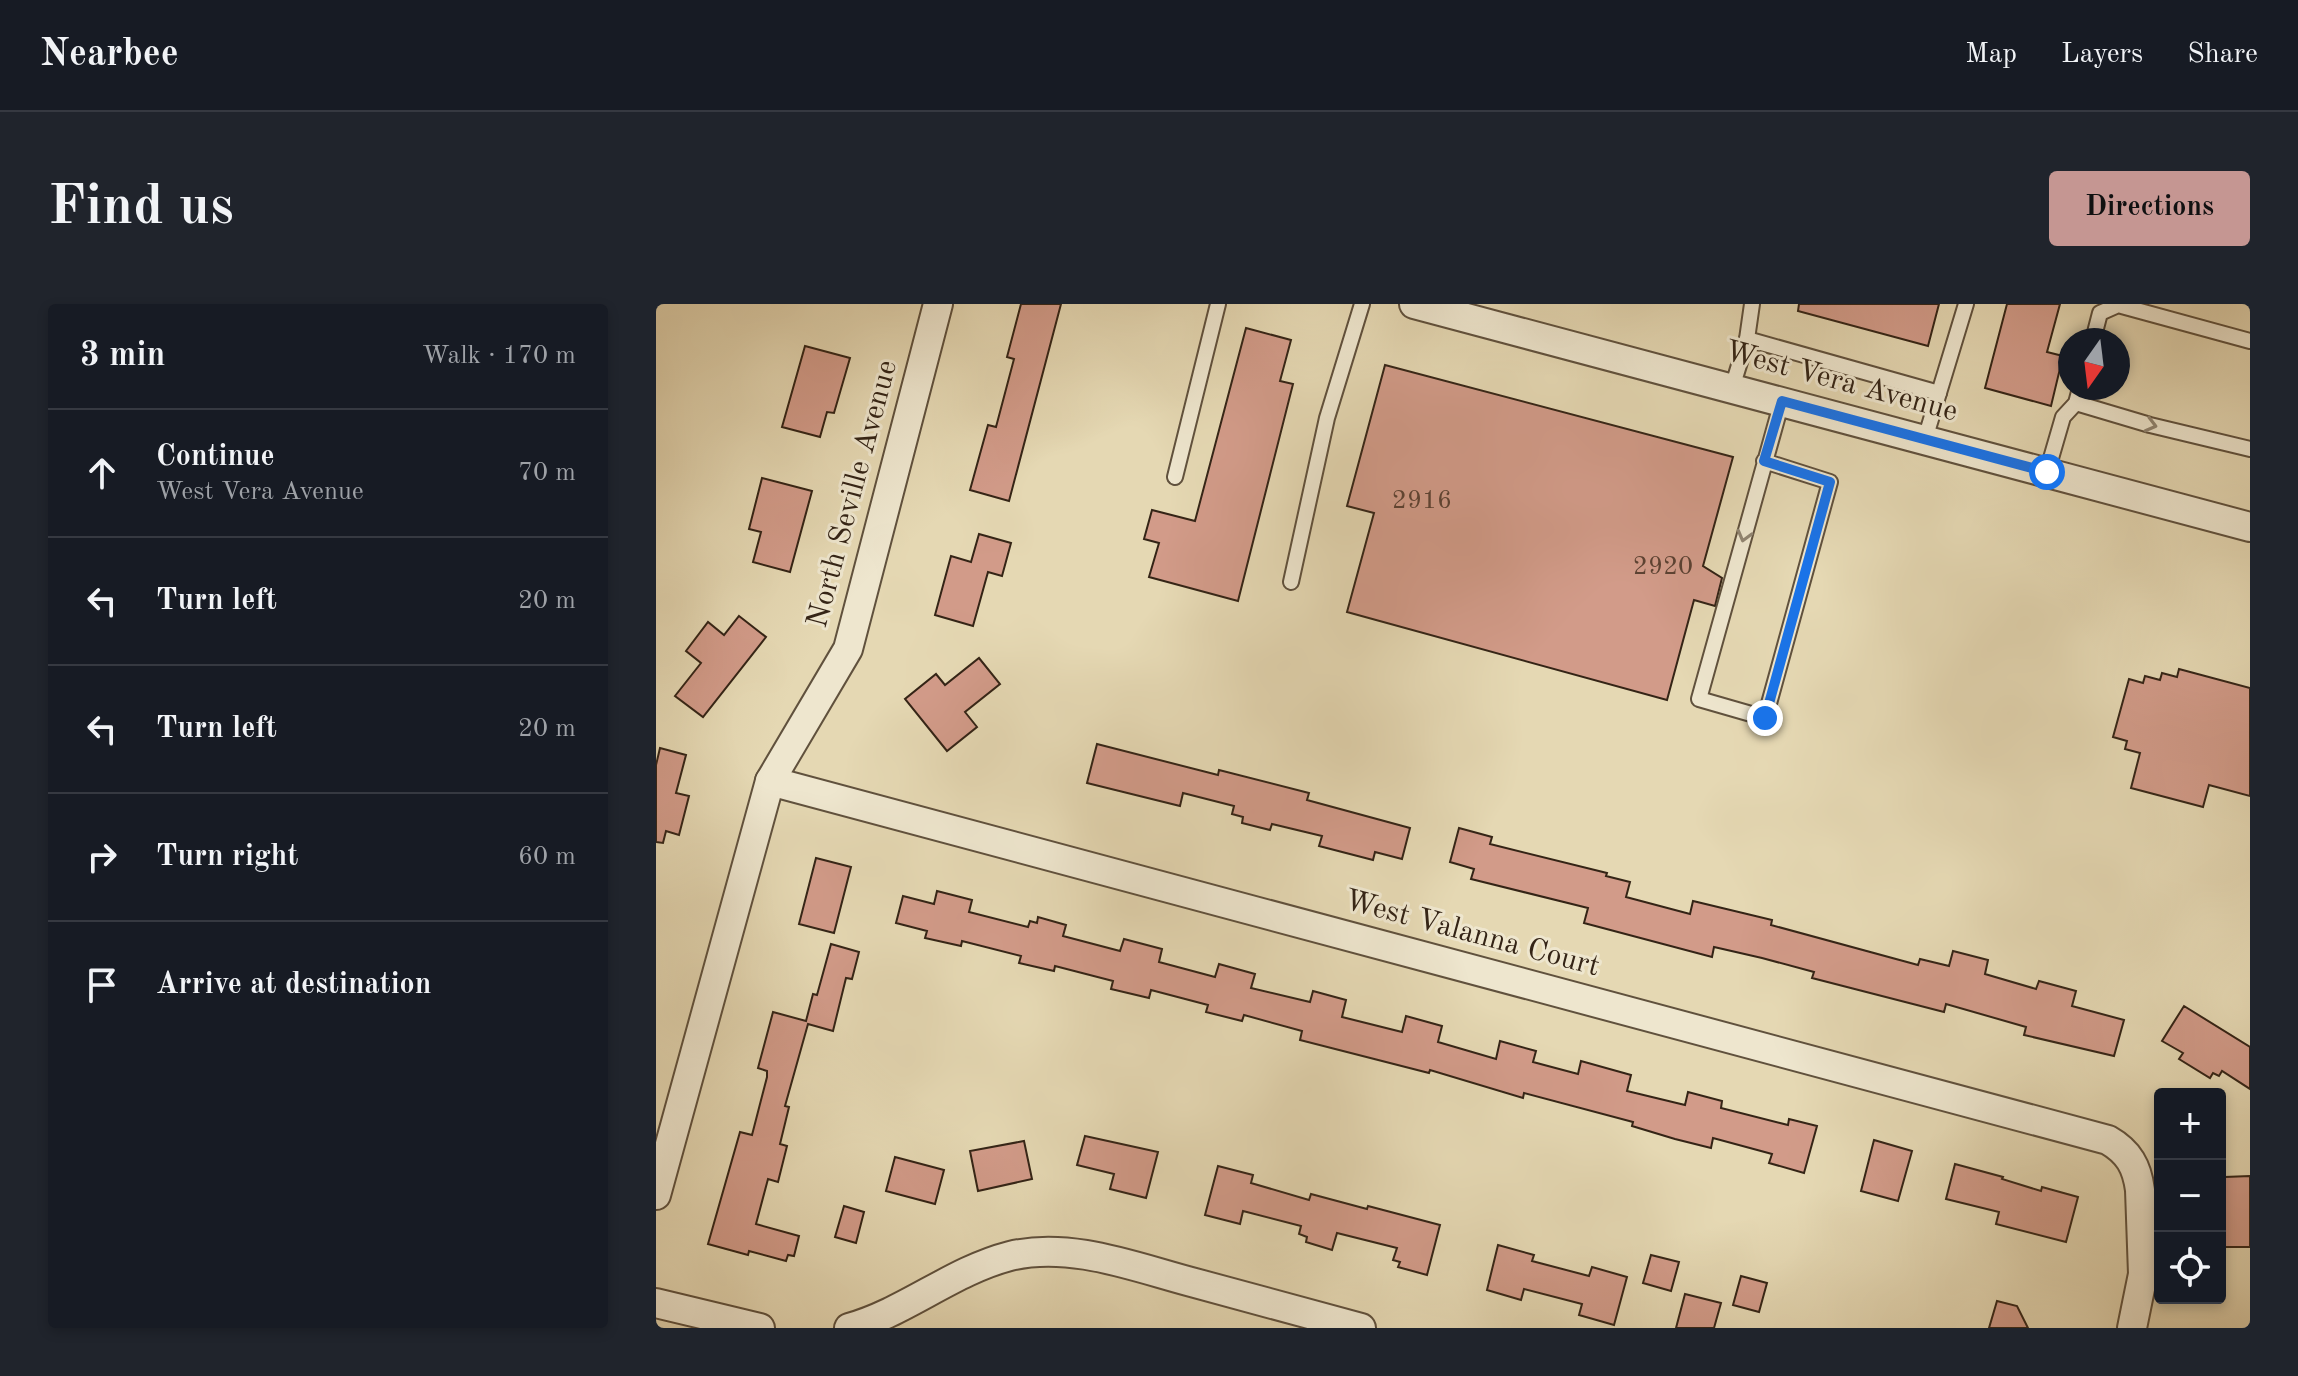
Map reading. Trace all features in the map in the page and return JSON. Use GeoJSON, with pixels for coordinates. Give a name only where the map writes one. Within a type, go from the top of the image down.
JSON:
{"type":"FeatureCollection","features":[{"type":"Feature","properties":{"kind":"street","name":"North Seville Avenue"},"geometry":{"type":"LineString","coordinates":[[656,1195],[770,781],[848,649],[938,304]]}},
{"type":"Feature","properties":{"kind":"street","name":"West Vera Avenue"},"geometry":{"type":"LineString","coordinates":[[1414,304],[2250,527]]}},
{"type":"Feature","properties":{"kind":"street","name":"West Valanna Court"},"geometry":{"type":"LineString","coordinates":[[770,781],[2108,1140],[2129,1156],[2139,1178],[2143,1274],[2132,1328]]}},
{"type":"Feature","properties":{"kind":"street"},"geometry":{"type":"LineString","coordinates":[[849,1328],[873,1321],[976,1268],[1030,1252],[1092,1256],[1361,1328]]}},
{"type":"Feature","properties":{"kind":"street"},"geometry":{"type":"LineString","coordinates":[[656,1303],[760,1328]]}},
{"type":"Feature","properties":{"kind":"lane"},"geometry":{"type":"LineString","coordinates":[[1175,477],[1218,304]]}},
{"type":"Feature","properties":{"kind":"lane"},"geometry":{"type":"LineString","coordinates":[[1291,582],[1327,418],[1362,304]]}},
{"type":"Feature","properties":{"kind":"lane"},"geometry":{"type":"LineString","coordinates":[[1732,388],[1747,339],[1752,304]]}},
{"type":"Feature","properties":{"kind":"lane"},"geometry":{"type":"LineString","coordinates":[[1925,439],[1966,304]]}},
{"type":"Feature","properties":{"kind":"lane"},"geometry":{"type":"LineString","coordinates":[[2096,328],[2100,313],[2118,305],[2250,341]]}},
{"type":"Feature","properties":{"kind":"lane"},"geometry":{"type":"LineString","coordinates":[[1747,339],[1939,393]]}},
{"type":"Feature","properties":{"kind":"lane"},"geometry":{"type":"LineString","coordinates":[[2047,472],[2063,417],[2075,400]]}},
{"type":"Feature","properties":{"kind":"lane"},"geometry":{"type":"LineString","coordinates":[[2090,400],[2150,425],[2250,449]]}},
{"type":"Feature","properties":{"kind":"lane"},"geometry":{"type":"LineString","coordinates":[[1764,461],[1830,482],[1765,718],[1699,699],[1764,461],[1782,401]]}},
{"type":"Feature","properties":{"kind":"building"},"geometry":{"type":"Polygon","coordinates":[[[1021,304],[1061,304],[1009,501],[970,490],[988,425],[996,427],[1014,359],[1007,357],[1021,304]]]}},
{"type":"Feature","properties":{"kind":"building"},"geometry":{"type":"Polygon","coordinates":[[[1799,304],[1939,304],[1928,346],[1798,311],[1799,304]]]}},
{"type":"Feature","properties":{"kind":"building"},"geometry":{"type":"Polygon","coordinates":[[[2007,304],[2060,304],[2047,352],[2058,355],[2058,377],[2051,406],[1985,388],[2007,304]]]}},
{"type":"Feature","properties":{"kind":"building"},"geometry":{"type":"Polygon","coordinates":[[[1246,328],[1291,340],[1280,381],[1293,384],[1238,601],[1149,577],[1159,543],[1144,539],[1152,510],[1195,521],[1246,328]]]}},
{"type":"Feature","properties":{"kind":"building"},"geometry":{"type":"Polygon","coordinates":[[[805,346],[850,358],[834,413],[827,412],[820,437],[782,427],[805,346]]]}},
{"type":"Feature","properties":{"kind":"building"},"geometry":{"type":"Polygon","coordinates":[[[1385,365],[1733,457],[1703,566],[1722,578],[1715,606],[1694,600],[1667,700],[1347,612],[1374,513],[1347,506],[1385,365]]]}},
{"type":"Feature","properties":{"kind":"building"},"geometry":{"type":"Polygon","coordinates":[[[762,478],[812,491],[790,572],[753,562],[761,532],[749,529],[762,478]]]}},
{"type":"Feature","properties":{"kind":"building"},"geometry":{"type":"Polygon","coordinates":[[[979,534],[1011,543],[1002,576],[988,572],[973,626],[935,615],[951,556],[971,562],[979,534]]]}},
{"type":"Feature","properties":{"kind":"building"},"geometry":{"type":"Polygon","coordinates":[[[739,616],[766,637],[703,717],[675,696],[701,663],[686,651],[708,622],[724,635],[739,616]]]}},
{"type":"Feature","properties":{"kind":"building"},"geometry":{"type":"Polygon","coordinates":[[[979,658],[1000,684],[965,712],[977,727],[947,751],[905,699],[936,674],[945,685],[979,658]]]}},
{"type":"Feature","properties":{"kind":"building"},"geometry":{"type":"Polygon","coordinates":[[[2179,669],[2250,688],[2250,796],[2209,785],[2203,807],[2131,788],[2140,753],[2125,749],[2127,741],[2113,737],[2129,679],[2143,683],[2145,676],[2160,680],[2162,673],[2177,677],[2179,669]]]}},
{"type":"Feature","properties":{"kind":"building"},"geometry":{"type":"Polygon","coordinates":[[[1097,744],[1218,775],[1219,770],[1309,793],[1307,800],[1410,828],[1402,859],[1375,852],[1373,860],[1319,846],[1322,836],[1272,824],[1270,830],[1242,823],[1243,817],[1232,814],[1234,806],[1183,793],[1180,806],[1087,783],[1097,744]]]}},
{"type":"Feature","properties":{"kind":"building"},"geometry":{"type":"Polygon","coordinates":[[[660,748],[686,755],[676,793],[689,796],[679,835],[666,831],[663,843],[656,842],[656,765],[660,748]]]}},
{"type":"Feature","properties":{"kind":"building"},"geometry":{"type":"Polygon","coordinates":[[[1459,828],[1492,837],[1490,844],[1607,873],[1606,876],[1630,882],[1626,897],[1690,914],[1693,901],[1772,920],[1771,925],[1918,965],[1920,959],[1949,966],[1953,951],[1988,960],[1985,974],[2036,989],[2039,981],[2076,991],[2072,1006],[2124,1020],[2114,1056],[2024,1035],[2026,1027],[1946,1004],[1944,1012],[1812,978],[1814,972],[1762,958],[1714,947],[1712,957],[1584,923],[1588,908],[1471,879],[1474,869],[1450,862],[1459,828]]]}},
{"type":"Feature","properties":{"kind":"building"},"geometry":{"type":"Polygon","coordinates":[[[816,858],[851,867],[834,933],[799,924],[816,858]]]}},
{"type":"Feature","properties":{"kind":"building"},"geometry":{"type":"Polygon","coordinates":[[[937,891],[972,900],[969,912],[1028,927],[1030,921],[1037,923],[1038,917],[1066,925],[1063,936],[1120,951],[1124,939],[1162,949],[1159,962],[1215,977],[1219,964],[1255,974],[1251,988],[1310,1002],[1313,991],[1346,1000],[1342,1017],[1402,1032],[1406,1016],[1442,1026],[1438,1042],[1496,1059],[1500,1041],[1536,1051],[1533,1062],[1578,1074],[1581,1061],[1631,1075],[1627,1091],[1685,1105],[1688,1092],[1722,1101],[1721,1108],[1788,1125],[1789,1119],[1817,1126],[1804,1173],[1769,1163],[1772,1154],[1713,1138],[1711,1148],[1675,1139],[1632,1126],[1633,1122],[1524,1093],[1523,1098],[1430,1070],[1429,1073],[1300,1040],[1302,1031],[1244,1015],[1242,1021],[1206,1012],[1208,1005],[1151,990],[1149,998],[1111,989],[1113,981],[1055,966],[1054,971],[1019,963],[1021,956],[962,941],[961,946],[925,938],[927,931],[896,923],[903,896],[934,904],[937,891]]]}},
{"type":"Feature","properties":{"kind":"building"},"geometry":{"type":"Polygon","coordinates":[[[831,944],[859,952],[852,979],[846,978],[833,1031],[808,1024],[785,1106],[789,1107],[780,1144],[787,1146],[778,1182],[768,1179],[756,1224],[799,1236],[794,1256],[788,1255],[786,1261],[708,1244],[740,1132],[752,1135],[767,1077],[767,1071],[758,1068],[773,1012],[806,1021],[813,994],[817,995],[831,944]]]}},
{"type":"Feature","properties":{"kind":"building"},"geometry":{"type":"Polygon","coordinates":[[[2184,1006],[2250,1047],[2250,1089],[2222,1071],[2219,1076],[2213,1073],[2210,1078],[2179,1059],[2183,1053],[2162,1041],[2184,1006]]]}},
{"type":"Feature","properties":{"kind":"building"},"geometry":{"type":"Polygon","coordinates":[[[1085,1136],[1158,1152],[1146,1198],[1110,1189],[1114,1174],[1077,1165],[1085,1136]]]}},
{"type":"Feature","properties":{"kind":"building"},"geometry":{"type":"Polygon","coordinates":[[[1874,1140],[1912,1151],[1898,1201],[1861,1191],[1874,1140]]]}},
{"type":"Feature","properties":{"kind":"building"},"geometry":{"type":"Polygon","coordinates":[[[1024,1141],[1032,1179],[978,1191],[970,1151],[1024,1141]]]}},
{"type":"Feature","properties":{"kind":"building"},"geometry":{"type":"Polygon","coordinates":[[[895,1157],[944,1170],[935,1204],[886,1191],[895,1157]]]}},
{"type":"Feature","properties":{"kind":"building"},"geometry":{"type":"Polygon","coordinates":[[[1955,1164],[2041,1191],[2042,1187],[2078,1197],[2066,1242],[1996,1224],[1999,1212],[1946,1199],[1955,1164]]]}},
{"type":"Feature","properties":{"kind":"building"},"geometry":{"type":"Polygon","coordinates":[[[1218,1166],[1253,1175],[1251,1183],[1309,1200],[1311,1194],[1440,1225],[1427,1275],[1398,1267],[1400,1262],[1393,1260],[1397,1248],[1337,1233],[1332,1250],[1306,1242],[1307,1237],[1299,1234],[1301,1226],[1243,1211],[1240,1224],[1205,1215],[1218,1166]]]}},
{"type":"Feature","properties":{"kind":"building"},"geometry":{"type":"Polygon","coordinates":[[[2250,1176],[2250,1247],[2226,1247],[2226,1177],[2250,1176]]]}},
{"type":"Feature","properties":{"kind":"building"},"geometry":{"type":"Polygon","coordinates":[[[844,1206],[864,1212],[856,1243],[835,1237],[844,1206]]]}},
{"type":"Feature","properties":{"kind":"building"},"geometry":{"type":"Polygon","coordinates":[[[1498,1245],[1534,1255],[1532,1261],[1589,1276],[1592,1267],[1627,1277],[1614,1325],[1579,1315],[1582,1304],[1524,1289],[1521,1300],[1487,1290],[1498,1245]]]}},
{"type":"Feature","properties":{"kind":"building"},"geometry":{"type":"Polygon","coordinates":[[[1651,1255],[1679,1262],[1671,1291],[1643,1283],[1651,1255]]]}},
{"type":"Feature","properties":{"kind":"building"},"geometry":{"type":"Polygon","coordinates":[[[1741,1276],[1767,1283],[1759,1312],[1733,1305],[1741,1276]]]}},
{"type":"Feature","properties":{"kind":"building"},"geometry":{"type":"Polygon","coordinates":[[[1685,1294],[1721,1303],[1714,1328],[1676,1328],[1685,1294]]]}},
{"type":"Feature","properties":{"kind":"building"},"geometry":{"type":"Polygon","coordinates":[[[1997,1301],[2017,1306],[2028,1328],[1989,1328],[1997,1301]]]}},
{"type":"Feature","properties":{"kind":"route"},"geometry":{"type":"LineString","coordinates":[[1765,718],[1830,482],[1764,461],[1782,401],[2047,472]]}}]}
